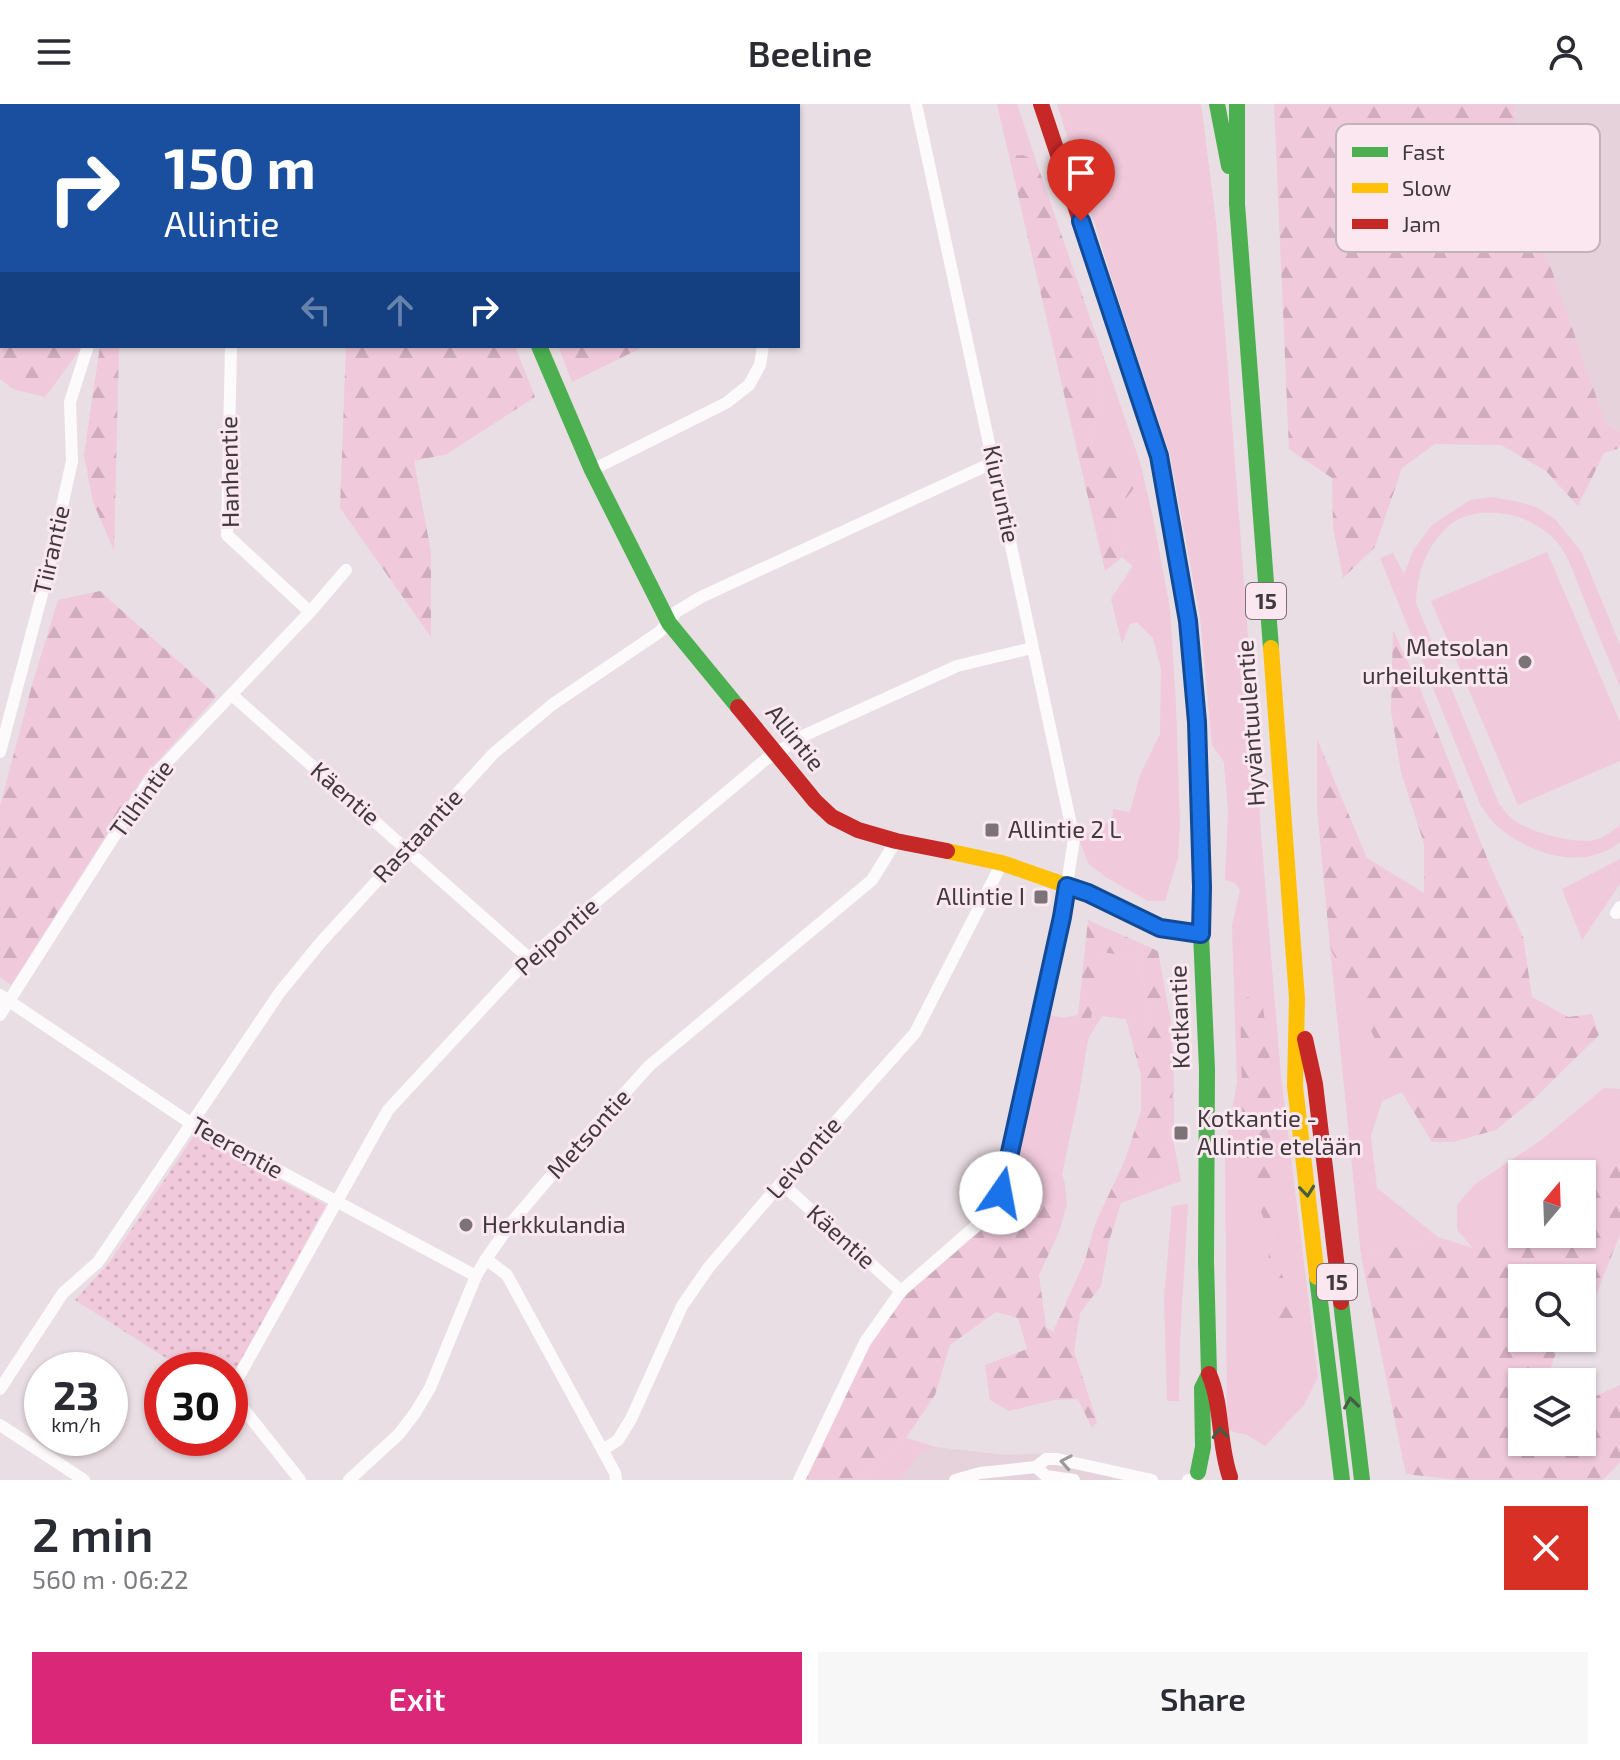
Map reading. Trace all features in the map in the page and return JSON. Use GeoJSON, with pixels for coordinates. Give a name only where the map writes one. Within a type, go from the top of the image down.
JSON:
{"type":"FeatureCollection","features":[{"type":"Feature","properties":{"kind":"main road","name":"Kotkantie"},"geometry":{"type":"LineString","coordinates":[[1041,104],[1159,456],[1188,621],[1197,722],[1202,887],[1209,1374],[1202,1388],[1203,1447],[1191,1478]]}},
{"type":"Feature","properties":{"kind":"main road","name":"Hyväntuulentie"},"geometry":{"type":"LineString","coordinates":[[1217,104],[1237,204]]}},
{"type":"Feature","properties":{"kind":"main road","name":"Hyväntuulentie"},"geometry":{"type":"LineString","coordinates":[[1237,104],[1237,204],[1297,999],[1295,1086],[1342,1480]]}},
{"type":"Feature","properties":{"kind":"main road","name":"Allintie"},"geometry":{"type":"LineString","coordinates":[[540,348],[592,470],[669,623],[815,801],[832,817],[858,830],[896,841],[1002,863],[1088,893],[1160,928],[1201,934]]}},
{"type":"Feature","properties":{"kind":"main road","name":"Hyväntuulentie"},"geometry":{"type":"LineString","coordinates":[[1297,999],[1315,1084],[1362,1480]]}},
{"type":"Feature","properties":{"kind":"main road","name":"Kotkantie"},"geometry":{"type":"LineString","coordinates":[[1209,1374],[1217,1388],[1223,1462],[1231,1478]]}},
{"type":"Feature","properties":{"kind":"main road"},"geometry":{"type":"LineString","coordinates":[[1191,1478],[1217,1471],[1231,1478]]}},
{"type":"Feature","properties":{"kind":"street","name":"Kiuruntie"},"geometry":{"type":"LineString","coordinates":[[799,1480],[865,1342],[901,1291],[993,1211],[1001,1193],[1062,917],[1074,839],[916,104]]}},
{"type":"Feature","properties":{"kind":"street","name":"Tiirantie"},"geometry":{"type":"LineString","coordinates":[[0,752],[49,567],[72,461],[70,402],[88,348]]}},
{"type":"Feature","properties":{"kind":"street","name":"Hanhentie"},"geometry":{"type":"LineString","coordinates":[[231,348],[227,535],[310,612]]}},
{"type":"Feature","properties":{"kind":"street"},"geometry":{"type":"LineString","coordinates":[[592,470],[726,403],[749,385],[760,365],[763,348]]}},
{"type":"Feature","properties":{"kind":"street","name":"Rastaantie"},"geometry":{"type":"LineString","coordinates":[[0,1389],[63,1293],[98,1262],[280,992],[321,942],[494,753],[553,704],[658,633],[676,612],[701,597],[994,462]]}},
{"type":"Feature","properties":{"kind":"street","name":"Tilhintie"},"geometry":{"type":"LineString","coordinates":[[0,1015],[4,999],[150,780],[346,570]]}},
{"type":"Feature","properties":{"kind":"street","name":"Peipontie"},"geometry":{"type":"LineString","coordinates":[[300,1480],[230,1392],[388,1110],[529,958],[775,752],[805,735],[957,666],[1032,648]]}},
{"type":"Feature","properties":{"kind":"street","name":"Käentie"},"geometry":{"type":"LineString","coordinates":[[232,695],[529,958]]}},
{"type":"Feature","properties":{"kind":"street","name":"Metsontie"},"geometry":{"type":"LineString","coordinates":[[349,1480],[399,1434],[415,1413],[430,1388],[476,1276],[512,1222],[649,1066],[872,880],[896,841]]}},
{"type":"Feature","properties":{"kind":"street","name":"Leivontie"},"geometry":{"type":"LineString","coordinates":[[603,1450],[618,1440],[631,1419],[682,1306],[709,1267],[915,1033],[1002,863]]}},
{"type":"Feature","properties":{"kind":"street","name":"Teerentie"},"geometry":{"type":"LineString","coordinates":[[4,999],[192,1124],[476,1276]]}},
{"type":"Feature","properties":{"kind":"street","name":"Käentie"},"geometry":{"type":"LineString","coordinates":[[781,1183],[901,1291]]}},
{"type":"Feature","properties":{"kind":"street"},"geometry":{"type":"LineString","coordinates":[[486,1259],[507,1275],[616,1476]]}},
{"type":"Feature","properties":{"kind":"street"},"geometry":{"type":"LineString","coordinates":[[0,1425],[84,1480]]}},
{"type":"Feature","properties":{"kind":"street"},"geometry":{"type":"LineString","coordinates":[[955,1480],[980,1473],[1036,1467],[1046,1459],[1152,1480]]}},
{"type":"Feature","properties":{"kind":"street"},"geometry":{"type":"LineString","coordinates":[[1036,1467],[1046,1476],[1074,1480]]}},
{"type":"Feature","properties":{"kind":"shaded area"},"geometry":{"type":"Polygon","coordinates":[[[1513,104],[1620,104],[1620,432],[1606,424],[1545,252],[1600,252],[1600,124],[1516,124],[1513,104]]]}},
{"type":"Feature","properties":{"kind":"shaded area"},"geometry":{"type":"Polygon","coordinates":[[[936,1447],[1007,1455],[1051,1453],[1155,1475],[1155,1480],[900,1480],[921,1452],[936,1447]]]}},
{"type":"Feature","properties":{"kind":"green space"},"geometry":{"type":"Polygon","coordinates":[[[997,104],[1017,104],[1036,161],[1023,155],[1009,156],[997,104]]]}},
{"type":"Feature","properties":{"kind":"green space"},"geometry":{"type":"Polygon","coordinates":[[[1057,104],[1201,104],[1216,222],[1281,1076],[1318,1377],[1304,1405],[1265,1446],[1247,1435],[1227,1430],[1225,1148],[1237,1083],[1232,925],[1240,890],[1235,883],[1225,880],[1228,811],[1224,762],[1212,745],[1200,617],[1170,455],[1057,104]]]}},
{"type":"Feature","properties":{"kind":"green space"},"geometry":{"type":"Polygon","coordinates":[[[1274,104],[1513,104],[1516,124],[1336,124],[1336,252],[1545,252],[1606,424],[1620,432],[1620,448],[1604,453],[1578,506],[1546,471],[1501,445],[1435,444],[1402,468],[1375,547],[1343,578],[1333,528],[1332,478],[1289,449],[1274,104]]]}},
{"type":"Feature","properties":{"kind":"green space"},"geometry":{"type":"Polygon","coordinates":[[[1023,155],[1036,161],[1104,358],[1091,446],[1123,454],[1138,483],[1116,511],[1122,557],[1105,571],[1009,156],[1023,155]]]}},
{"type":"Feature","properties":{"kind":"green space"},"geometry":{"type":"Polygon","coordinates":[[[0,348],[80,348],[45,397],[13,389],[0,379],[0,348]]]}},
{"type":"Feature","properties":{"kind":"green space"},"geometry":{"type":"Polygon","coordinates":[[[100,348],[119,348],[114,551],[93,502],[84,455],[100,348]]]}},
{"type":"Feature","properties":{"kind":"green space"},"geometry":{"type":"Polygon","coordinates":[[[346,348],[516,348],[535,397],[447,454],[414,461],[431,552],[431,637],[340,508],[346,348]]]}},
{"type":"Feature","properties":{"kind":"green space"},"geometry":{"type":"Polygon","coordinates":[[[559,348],[641,348],[572,382],[559,348]]]}},
{"type":"Feature","properties":{"kind":"green space"},"geometry":{"type":"Polygon","coordinates":[[[1104,358],[1140,462],[1170,609],[1180,826],[1178,858],[1165,901],[1148,901],[1107,878],[1088,863],[1079,839],[1112,820],[1113,809],[1130,812],[1140,775],[1160,734],[1161,669],[1153,638],[1137,622],[1130,624],[1122,644],[1111,599],[1133,566],[1122,557],[1116,511],[1091,446],[1104,358]]]}},
{"type":"Feature","properties":{"kind":"green space"},"geometry":{"type":"Polygon","coordinates":[[[1491,497],[1536,507],[1555,519],[1582,553],[1620,645],[1620,687],[1564,552],[1552,536],[1526,520],[1487,512],[1468,515],[1452,523],[1436,540],[1425,559],[1416,603],[1499,804],[1520,824],[1566,839],[1598,839],[1620,825],[1620,842],[1590,856],[1557,856],[1525,845],[1497,826],[1481,806],[1380,558],[1393,553],[1404,574],[1414,549],[1432,525],[1470,500],[1491,497]]]}},
{"type":"Feature","properties":{"kind":"green space","name":"Metsolan urheilukenttä"},"geometry":{"type":"Polygon","coordinates":[[[1547,552],[1620,722],[1620,761],[1518,805],[1431,601],[1547,552]]]}},
{"type":"Feature","properties":{"kind":"green space"},"geometry":{"type":"Polygon","coordinates":[[[100,591],[217,696],[144,776],[11,985],[0,977],[0,806],[58,600],[100,591]]]}},
{"type":"Feature","properties":{"kind":"green space"},"geometry":{"type":"Polygon","coordinates":[[[1393,630],[1419,686],[1489,863],[1523,937],[1532,997],[1568,1017],[1592,1014],[1599,1035],[1534,1099],[1496,1130],[1453,1142],[1432,1142],[1398,1086],[1330,947],[1317,808],[1317,739],[1367,858],[1424,893],[1424,844],[1401,772],[1391,711],[1393,630]]]}},
{"type":"Feature","properties":{"kind":"green space"},"geometry":{"type":"Polygon","coordinates":[[[1620,859],[1620,884],[1582,940],[1562,889],[1620,859]]]}},
{"type":"Feature","properties":{"kind":"green space"},"geometry":{"type":"Polygon","coordinates":[[[1088,920],[1158,951],[1171,1023],[1174,1078],[1165,1175],[1121,1203],[1109,1241],[1101,1286],[1080,1313],[1074,1351],[1097,1422],[1092,1428],[1078,1399],[1054,1400],[1009,1411],[990,1400],[985,1365],[1027,1349],[1018,1318],[996,1312],[950,1345],[935,1395],[906,1438],[865,1474],[863,1480],[805,1480],[868,1347],[905,1296],[999,1215],[1009,1184],[1028,1178],[1037,1204],[1067,1204],[1059,1232],[1039,1275],[1046,1327],[1053,1332],[1085,1260],[1095,1224],[1125,1160],[1141,1111],[1141,1075],[1126,1019],[1149,1031],[1141,958],[1101,952],[1088,1039],[1078,1015],[1088,920]]]}},
{"type":"Feature","properties":{"kind":"green space"},"geometry":{"type":"Polygon","coordinates":[[[1330,947],[1402,1092],[1382,1101],[1371,1136],[1377,1188],[1438,1237],[1361,1256],[1330,947]]]}},
{"type":"Feature","properties":{"kind":"green space"},"geometry":{"type":"Polygon","coordinates":[[[1100,952],[1141,958],[1149,1032],[1126,1019],[1102,1016],[1088,1039],[1062,1174],[1067,1204],[1037,1204],[1028,1178],[1009,1184],[1045,1014],[1063,1018],[1078,1015],[1088,1037],[1100,952]]]}},
{"type":"Feature","properties":{"kind":"green space"},"geometry":{"type":"Polygon","coordinates":[[[1250,996],[1263,1007],[1274,1091],[1269,1153],[1279,1225],[1281,1272],[1303,1328],[1295,1339],[1279,1323],[1269,1275],[1268,1231],[1253,1190],[1243,1136],[1240,1001],[1250,996]]]}},
{"type":"Feature","properties":{"kind":"green space"},"geometry":{"type":"Polygon","coordinates":[[[1174,1078],[1174,1145],[1181,1181],[1121,1203],[1165,1175],[1174,1078]]]}},
{"type":"Feature","properties":{"kind":"green space"},"geometry":{"type":"Polygon","coordinates":[[[1604,1088],[1620,1089],[1620,1162],[1596,1183],[1596,1160],[1511,1160],[1540,1141],[1604,1088]]]}},
{"type":"Feature","properties":{"kind":"green space"},"geometry":{"type":"Polygon","coordinates":[[[195,1134],[326,1205],[246,1352],[157,1352],[75,1300],[109,1263],[195,1134]]]}},
{"type":"Feature","properties":{"kind":"green space"},"geometry":{"type":"Polygon","coordinates":[[[1508,1162],[1508,1242],[1473,1248],[1457,1230],[1457,1205],[1475,1184],[1508,1162]]]}},
{"type":"Feature","properties":{"kind":"green space"},"geometry":{"type":"Polygon","coordinates":[[[1620,1162],[1620,1234],[1596,1296],[1596,1264],[1508,1264],[1508,1352],[1556,1352],[1551,1368],[1508,1368],[1508,1456],[1596,1456],[1596,1396],[1620,1385],[1620,1462],[1603,1480],[1458,1480],[1406,1474],[1361,1256],[1438,1237],[1473,1248],[1508,1242],[1508,1248],[1596,1248],[1596,1183],[1620,1162]]]}},
{"type":"Feature","properties":{"kind":"green space"},"geometry":{"type":"Polygon","coordinates":[[[1188,1204],[1179,1401],[1167,1401],[1164,1298],[1172,1206],[1188,1204]]]}},
{"type":"Feature","properties":{"kind":"green space"},"geometry":{"type":"Polygon","coordinates":[[[906,1438],[936,1447],[921,1452],[900,1480],[863,1480],[865,1474],[906,1438]]]}},
{"type":"Feature","properties":{"kind":"traffic: fast"},"geometry":{"type":"LineString","coordinates":[[1217,104],[1229,166]]}},
{"type":"Feature","properties":{"kind":"traffic: fast"},"geometry":{"type":"LineString","coordinates":[[1237,104],[1237,204],[1271,648]]}},
{"type":"Feature","properties":{"kind":"traffic: fast"},"geometry":{"type":"LineString","coordinates":[[540,348],[592,470],[669,623],[738,707]]}},
{"type":"Feature","properties":{"kind":"traffic: fast"},"geometry":{"type":"LineString","coordinates":[[1198,744],[1207,1069],[1209,1374],[1202,1388],[1203,1447],[1198,1472]]}},
{"type":"Feature","properties":{"kind":"traffic: fast"},"geometry":{"type":"LineString","coordinates":[[1317,1277],[1342,1480]]}},
{"type":"Feature","properties":{"kind":"traffic: fast"},"geometry":{"type":"LineString","coordinates":[[1341,1302],[1362,1480]]}},
{"type":"Feature","properties":{"kind":"traffic: slow"},"geometry":{"type":"LineString","coordinates":[[1141,402],[1159,456],[1188,621],[1198,744]]}},
{"type":"Feature","properties":{"kind":"traffic: slow"},"geometry":{"type":"LineString","coordinates":[[1271,648],[1297,999],[1295,1086],[1317,1277]]}},
{"type":"Feature","properties":{"kind":"traffic: slow"},"geometry":{"type":"LineString","coordinates":[[947,851],[1002,863],[1088,893],[1160,928],[1201,934]]}},
{"type":"Feature","properties":{"kind":"traffic: jam"},"geometry":{"type":"LineString","coordinates":[[1041,104],[1141,402]]}},
{"type":"Feature","properties":{"kind":"traffic: jam"},"geometry":{"type":"LineString","coordinates":[[738,707],[815,801],[832,817],[858,830],[947,851]]}},
{"type":"Feature","properties":{"kind":"traffic: jam"},"geometry":{"type":"LineString","coordinates":[[1305,1039],[1315,1084],[1341,1302]]}},
{"type":"Feature","properties":{"kind":"traffic: jam"},"geometry":{"type":"LineString","coordinates":[[1209,1374],[1230,1477]]}},
{"type":"Feature","properties":{"kind":"place","name":"Metsolan urheilukenttä"},"geometry":{"type":"Point","coordinates":[1525,662]}},
{"type":"Feature","properties":{"kind":"place","name":"Allintie 2 L"},"geometry":{"type":"Point","coordinates":[992,830]}},
{"type":"Feature","properties":{"kind":"place","name":"Allintie I"},"geometry":{"type":"Point","coordinates":[1041,897]}},
{"type":"Feature","properties":{"kind":"place","name":"Kotkantie - Allintie etelään"},"geometry":{"type":"Point","coordinates":[1181,1133]}},
{"type":"Feature","properties":{"kind":"place","name":"Herkkulandia"},"geometry":{"type":"Point","coordinates":[466,1225]}},
{"type":"Feature","properties":{"kind":"route"},"geometry":{"type":"LineString","coordinates":[[1001,1193],[1067,886],[1160,928],[1201,934],[1197,722],[1188,621],[1159,456],[1081,221]]}}]}
